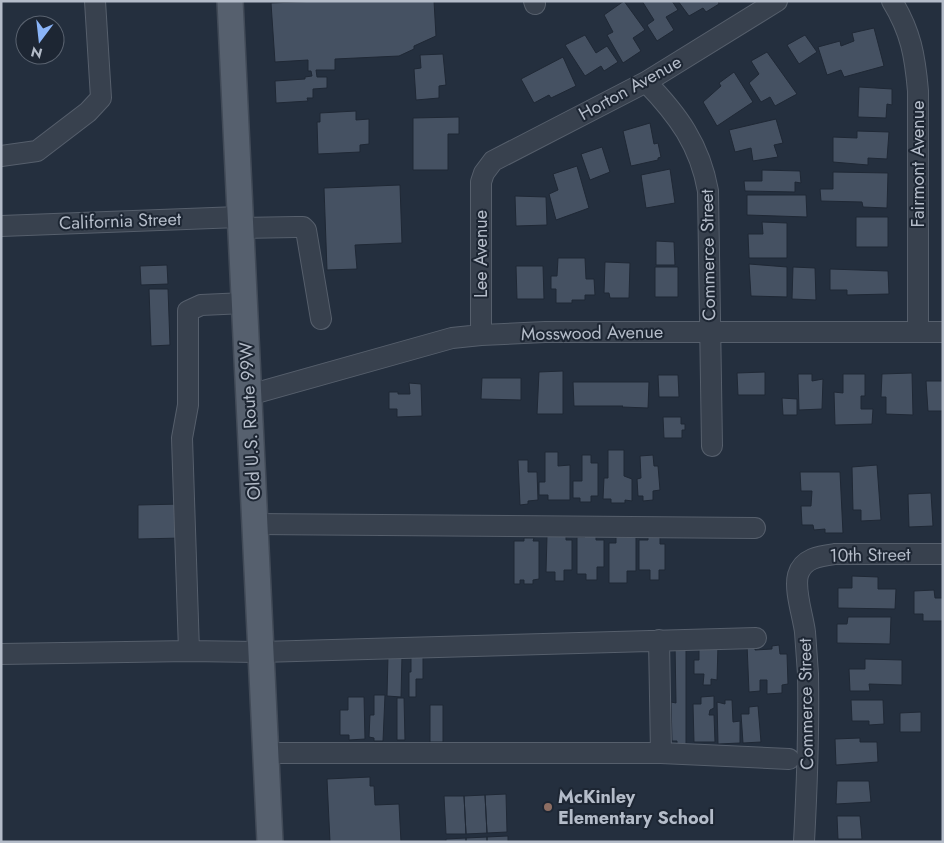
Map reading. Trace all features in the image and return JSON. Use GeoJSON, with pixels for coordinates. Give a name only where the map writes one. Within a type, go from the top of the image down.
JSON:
{"type":"FeatureCollection","features":[{"type":"Feature","properties":{"kind":"main road","name":"Old U.S. Route 99W"},"geometry":{"type":"LineString","coordinates":[[230,1],[270,842]]}},
{"type":"Feature","properties":{"kind":"street"},"geometry":{"type":"LineString","coordinates":[[1,156],[37,151],[88,112],[101,98],[95,1]]}},
{"type":"Feature","properties":{"kind":"street","name":"Horton Avenue"},"geometry":{"type":"LineString","coordinates":[[484,173],[492,161],[646,82],[777,1]]}},
{"type":"Feature","properties":{"kind":"street","name":"Fairmont Avenue"},"geometry":{"type":"LineString","coordinates":[[892,1],[900,14],[916,60],[918,91],[918,332]]}},
{"type":"Feature","properties":{"kind":"street","name":"Commerce Street"},"geometry":{"type":"LineString","coordinates":[[646,82],[669,106],[680,122],[699,155],[705,173],[708,191],[712,446]]}},
{"type":"Feature","properties":{"kind":"street","name":"Lee Avenue"},"geometry":{"type":"LineString","coordinates":[[481,335],[482,182],[484,173]]}},
{"type":"Feature","properties":{"kind":"street","name":"California Street"},"geometry":{"type":"LineString","coordinates":[[1,226],[240,223],[303,227],[306,230],[321,319]]}},
{"type":"Feature","properties":{"kind":"street"},"geometry":{"type":"LineString","coordinates":[[189,651],[182,438],[188,405],[188,311],[201,305],[244,303]]}},
{"type":"Feature","properties":{"kind":"street","name":"Mosswood Avenue"},"geometry":{"type":"LineString","coordinates":[[249,395],[452,338],[481,335],[545,332],[943,332]]}},
{"type":"Feature","properties":{"kind":"street"},"geometry":{"type":"LineString","coordinates":[[255,524],[755,528]]}},
{"type":"Feature","properties":{"kind":"street","name":"10th Street"},"geometry":{"type":"LineString","coordinates":[[802,568],[808,561],[819,556],[835,554],[943,554]]}},
{"type":"Feature","properties":{"kind":"street","name":"Commerce Street"},"geometry":{"type":"LineString","coordinates":[[802,568],[798,575],[798,586],[805,632],[808,673],[808,763],[804,842]]}},
{"type":"Feature","properties":{"kind":"street"},"geometry":{"type":"LineString","coordinates":[[1,654],[189,651],[261,652],[756,638]]}},
{"type":"Feature","properties":{"kind":"street"},"geometry":{"type":"LineString","coordinates":[[659,640],[661,753]]}},
{"type":"Feature","properties":{"kind":"street"},"geometry":{"type":"LineString","coordinates":[[266,753],[661,753],[789,759]]}},
{"type":"Feature","properties":{"kind":"building"},"geometry":{"type":"Polygon","coordinates":[[[434,1],[436,36],[414,46],[414,49],[399,56],[335,59],[335,70],[316,70],[317,77],[327,77],[327,88],[313,89],[313,98],[307,98],[308,101],[276,103],[275,81],[305,79],[305,77],[312,76],[311,71],[308,71],[308,60],[275,62],[271,3],[434,1]]]}},
{"type":"Feature","properties":{"kind":"building"},"geometry":{"type":"Polygon","coordinates":[[[624,1],[645,30],[633,38],[641,51],[623,63],[607,35],[613,32],[604,15],[624,1]]]}},
{"type":"Feature","properties":{"kind":"building"},"geometry":{"type":"Polygon","coordinates":[[[642,1],[672,1],[678,10],[666,17],[674,30],[657,41],[647,25],[654,20],[642,1]]]}},
{"type":"Feature","properties":{"kind":"building"},"geometry":{"type":"Polygon","coordinates":[[[678,1],[718,1],[719,4],[706,12],[703,8],[689,16],[678,1]]]}},
{"type":"Feature","properties":{"kind":"building"},"geometry":{"type":"Polygon","coordinates":[[[874,28],[884,66],[844,77],[841,70],[827,75],[818,47],[840,41],[841,46],[854,41],[852,33],[874,28]]]}},
{"type":"Feature","properties":{"kind":"building"},"geometry":{"type":"Polygon","coordinates":[[[585,35],[596,53],[607,46],[618,62],[604,71],[601,66],[585,76],[565,45],[585,35]]]}},
{"type":"Feature","properties":{"kind":"building"},"geometry":{"type":"Polygon","coordinates":[[[805,35],[817,52],[799,64],[787,45],[805,35]]]}},
{"type":"Feature","properties":{"kind":"building"},"geometry":{"type":"Polygon","coordinates":[[[767,52],[797,94],[775,106],[770,97],[761,102],[749,83],[759,74],[751,61],[767,52]]]}},
{"type":"Feature","properties":{"kind":"building"},"geometry":{"type":"Polygon","coordinates":[[[443,54],[446,85],[439,86],[439,98],[416,100],[414,69],[421,68],[420,55],[443,54]]]}},
{"type":"Feature","properties":{"kind":"building"},"geometry":{"type":"Polygon","coordinates":[[[563,57],[576,86],[551,98],[549,95],[534,103],[521,79],[563,57]]]}},
{"type":"Feature","properties":{"kind":"building"},"geometry":{"type":"Polygon","coordinates":[[[734,72],[753,102],[717,126],[703,102],[721,86],[719,83],[734,72]]]}},
{"type":"Feature","properties":{"kind":"building"},"geometry":{"type":"Polygon","coordinates":[[[859,87],[892,89],[892,105],[887,104],[886,118],[858,117],[859,87]]]}},
{"type":"Feature","properties":{"kind":"building"},"geometry":{"type":"Polygon","coordinates":[[[356,111],[356,120],[369,119],[369,144],[360,145],[360,152],[318,154],[317,122],[320,122],[320,113],[356,111]]]}},
{"type":"Feature","properties":{"kind":"building"},"geometry":{"type":"Polygon","coordinates":[[[459,117],[459,134],[448,134],[448,170],[413,170],[413,118],[459,117]]]}},
{"type":"Feature","properties":{"kind":"building"},"geometry":{"type":"Polygon","coordinates":[[[776,119],[783,143],[774,145],[778,157],[753,161],[751,148],[735,152],[729,130],[776,119]]]}},
{"type":"Feature","properties":{"kind":"building"},"geometry":{"type":"Polygon","coordinates":[[[650,123],[654,144],[658,143],[661,157],[658,160],[631,166],[623,131],[650,123]]]}},
{"type":"Feature","properties":{"kind":"building"},"geometry":{"type":"Polygon","coordinates":[[[857,131],[889,132],[887,159],[868,158],[868,165],[833,162],[833,137],[857,138],[857,131]]]}},
{"type":"Feature","properties":{"kind":"building"},"geometry":{"type":"Polygon","coordinates":[[[602,147],[610,172],[590,180],[581,154],[602,147]]]}},
{"type":"Feature","properties":{"kind":"building"},"geometry":{"type":"Polygon","coordinates":[[[577,166],[589,208],[556,220],[549,194],[558,190],[553,174],[577,166]]]}},
{"type":"Feature","properties":{"kind":"building"},"geometry":{"type":"Polygon","coordinates":[[[670,169],[675,203],[646,208],[641,175],[670,169]]]}},
{"type":"Feature","properties":{"kind":"building"},"geometry":{"type":"Polygon","coordinates":[[[762,170],[800,171],[801,183],[795,182],[795,192],[745,191],[744,181],[762,181],[762,170]]]}},
{"type":"Feature","properties":{"kind":"building"},"geometry":{"type":"Polygon","coordinates":[[[833,172],[888,173],[887,208],[863,207],[862,202],[821,201],[820,189],[833,189],[833,172]]]}},
{"type":"Feature","properties":{"kind":"building"},"geometry":{"type":"Polygon","coordinates":[[[400,185],[402,243],[355,245],[357,269],[327,270],[324,188],[400,185]]]}},
{"type":"Feature","properties":{"kind":"building"},"geometry":{"type":"Polygon","coordinates":[[[747,195],[806,195],[807,217],[747,215],[747,195]]]}},
{"type":"Feature","properties":{"kind":"building"},"geometry":{"type":"Polygon","coordinates":[[[515,196],[546,197],[547,225],[516,226],[515,196]]]}},
{"type":"Feature","properties":{"kind":"building"},"geometry":{"type":"Polygon","coordinates":[[[856,217],[888,217],[888,247],[856,247],[856,217]]]}},
{"type":"Feature","properties":{"kind":"building"},"geometry":{"type":"Polygon","coordinates":[[[762,222],[787,223],[787,258],[749,258],[748,234],[763,234],[762,222]]]}},
{"type":"Feature","properties":{"kind":"building"},"geometry":{"type":"Polygon","coordinates":[[[656,241],[674,242],[675,265],[656,265],[656,241]]]}},
{"type":"Feature","properties":{"kind":"building"},"geometry":{"type":"Polygon","coordinates":[[[558,258],[585,258],[586,279],[594,279],[595,295],[585,295],[585,300],[572,300],[572,303],[556,303],[556,289],[551,289],[551,276],[557,276],[558,258]]]}},
{"type":"Feature","properties":{"kind":"building"},"geometry":{"type":"Polygon","coordinates":[[[605,262],[630,263],[629,298],[610,298],[609,293],[604,293],[605,262]]]}},
{"type":"Feature","properties":{"kind":"building"},"geometry":{"type":"Polygon","coordinates":[[[749,264],[787,267],[787,297],[751,296],[749,264]]]}},
{"type":"Feature","properties":{"kind":"building"},"geometry":{"type":"Polygon","coordinates":[[[167,265],[168,284],[141,285],[140,266],[167,265]]]}},
{"type":"Feature","properties":{"kind":"building"},"geometry":{"type":"Polygon","coordinates":[[[516,266],[543,266],[544,299],[517,299],[516,266]]]}},
{"type":"Feature","properties":{"kind":"building"},"geometry":{"type":"Polygon","coordinates":[[[655,267],[678,267],[678,297],[655,297],[655,267]]]}},
{"type":"Feature","properties":{"kind":"building"},"geometry":{"type":"Polygon","coordinates":[[[793,267],[815,268],[816,300],[792,299],[793,267]]]}},
{"type":"Feature","properties":{"kind":"building"},"geometry":{"type":"Polygon","coordinates":[[[830,269],[888,271],[889,294],[847,295],[847,290],[830,290],[830,269]]]}},
{"type":"Feature","properties":{"kind":"building"},"geometry":{"type":"Polygon","coordinates":[[[149,289],[168,289],[170,345],[151,346],[149,289]]]}},
{"type":"Feature","properties":{"kind":"building"},"geometry":{"type":"Polygon","coordinates":[[[563,371],[563,414],[537,414],[539,372],[563,371]]]}},
{"type":"Feature","properties":{"kind":"building"},"geometry":{"type":"Polygon","coordinates":[[[765,372],[765,395],[738,395],[737,373],[765,372]]]}},
{"type":"Feature","properties":{"kind":"building"},"geometry":{"type":"Polygon","coordinates":[[[912,373],[913,415],[886,414],[886,397],[881,397],[882,374],[912,373]]]}},
{"type":"Feature","properties":{"kind":"building"},"geometry":{"type":"Polygon","coordinates":[[[798,374],[812,374],[812,381],[823,379],[822,409],[799,410],[798,374]]]}},
{"type":"Feature","properties":{"kind":"building"},"geometry":{"type":"Polygon","coordinates":[[[843,374],[865,374],[865,396],[861,396],[861,409],[873,409],[872,424],[835,425],[834,392],[843,393],[843,374]]]}},
{"type":"Feature","properties":{"kind":"building"},"geometry":{"type":"Polygon","coordinates":[[[658,375],[678,375],[679,397],[659,397],[658,375]]]}},
{"type":"Feature","properties":{"kind":"building"},"geometry":{"type":"Polygon","coordinates":[[[482,378],[521,378],[521,400],[481,399],[482,378]]]}},
{"type":"Feature","properties":{"kind":"building"},"geometry":{"type":"Polygon","coordinates":[[[926,381],[943,381],[943,411],[928,411],[926,381]]]}},
{"type":"Feature","properties":{"kind":"building"},"geometry":{"type":"Polygon","coordinates":[[[573,382],[649,382],[648,408],[574,406],[573,382]]]}},
{"type":"Feature","properties":{"kind":"building"},"geometry":{"type":"Polygon","coordinates":[[[409,383],[421,384],[422,416],[397,417],[397,409],[389,409],[389,392],[410,394],[409,383]]]}},
{"type":"Feature","properties":{"kind":"building"},"geometry":{"type":"Polygon","coordinates":[[[782,398],[797,399],[797,415],[783,415],[782,398]]]}},
{"type":"Feature","properties":{"kind":"building"},"geometry":{"type":"Polygon","coordinates":[[[663,417],[681,417],[681,424],[685,424],[685,430],[682,430],[682,438],[664,438],[663,417]]]}},
{"type":"Feature","properties":{"kind":"building"},"geometry":{"type":"Polygon","coordinates":[[[608,450],[624,450],[624,476],[632,479],[632,501],[625,500],[625,503],[611,503],[611,499],[603,499],[604,478],[608,478],[608,450]]]}},
{"type":"Feature","properties":{"kind":"building"},"geometry":{"type":"Polygon","coordinates":[[[545,452],[558,452],[558,466],[570,465],[570,500],[548,500],[548,495],[539,495],[539,482],[545,482],[545,452]]]}},
{"type":"Feature","properties":{"kind":"building"},"geometry":{"type":"Polygon","coordinates":[[[582,455],[591,455],[591,463],[598,463],[598,496],[591,496],[591,502],[580,502],[580,498],[573,498],[573,481],[582,481],[582,455]]]}},
{"type":"Feature","properties":{"kind":"building"},"geometry":{"type":"Polygon","coordinates":[[[653,455],[654,466],[658,466],[660,490],[653,491],[653,500],[643,501],[643,496],[638,496],[637,479],[641,478],[640,456],[653,455]]]}},
{"type":"Feature","properties":{"kind":"building"},"geometry":{"type":"Polygon","coordinates":[[[518,460],[528,460],[528,472],[537,472],[538,500],[528,501],[528,504],[520,505],[518,460]]]}},
{"type":"Feature","properties":{"kind":"building"},"geometry":{"type":"Polygon","coordinates":[[[877,465],[881,520],[861,521],[861,510],[853,510],[852,467],[877,465]]]}},
{"type":"Feature","properties":{"kind":"building"},"geometry":{"type":"Polygon","coordinates":[[[800,472],[840,472],[843,533],[825,533],[825,529],[814,530],[813,525],[802,525],[801,506],[811,506],[812,491],[801,491],[800,472]]]}},
{"type":"Feature","properties":{"kind":"building"},"geometry":{"type":"Polygon","coordinates":[[[931,493],[933,526],[909,527],[908,494],[931,493]]]}},
{"type":"Feature","properties":{"kind":"building"},"geometry":{"type":"Polygon","coordinates":[[[181,504],[182,538],[138,539],[138,505],[181,504]]]}},
{"type":"Feature","properties":{"kind":"building"},"geometry":{"type":"Polygon","coordinates":[[[566,532],[566,540],[572,540],[572,570],[564,570],[564,581],[555,581],[555,572],[546,572],[547,536],[566,532]]]}},
{"type":"Feature","properties":{"kind":"building"},"geometry":{"type":"Polygon","coordinates":[[[584,533],[596,533],[596,540],[604,540],[604,567],[597,567],[597,580],[586,580],[586,574],[577,574],[577,537],[585,537],[584,533]]]}},
{"type":"Feature","properties":{"kind":"building"},"geometry":{"type":"Polygon","coordinates":[[[648,535],[660,535],[660,544],[665,544],[665,570],[659,570],[659,580],[650,580],[650,570],[639,570],[639,540],[648,540],[648,535]]]}},
{"type":"Feature","properties":{"kind":"building"},"geometry":{"type":"Polygon","coordinates":[[[616,536],[636,536],[636,571],[627,571],[627,583],[609,583],[609,543],[616,543],[616,536]]]}},
{"type":"Feature","properties":{"kind":"building"},"geometry":{"type":"Polygon","coordinates":[[[524,538],[534,538],[533,541],[539,541],[539,579],[533,580],[533,584],[524,584],[524,580],[520,580],[520,584],[514,584],[514,541],[524,541],[524,538]]]}},
{"type":"Feature","properties":{"kind":"building"},"geometry":{"type":"Polygon","coordinates":[[[852,576],[878,577],[878,589],[896,589],[895,609],[838,608],[838,588],[852,588],[852,576]]]}},
{"type":"Feature","properties":{"kind":"building"},"geometry":{"type":"Polygon","coordinates":[[[934,590],[935,598],[943,598],[943,621],[923,621],[923,614],[914,614],[914,591],[934,590]]]}},
{"type":"Feature","properties":{"kind":"building"},"geometry":{"type":"Polygon","coordinates":[[[848,617],[891,617],[890,644],[837,643],[837,624],[847,624],[848,617]]]}},
{"type":"Feature","properties":{"kind":"building"},"geometry":{"type":"Polygon","coordinates":[[[675,644],[686,644],[686,745],[677,745],[677,741],[672,741],[671,702],[676,703],[675,644]]]}},
{"type":"Feature","properties":{"kind":"building"},"geometry":{"type":"Polygon","coordinates":[[[699,644],[718,645],[717,680],[711,679],[711,685],[703,685],[704,674],[694,674],[694,660],[699,660],[699,644]]]}},
{"type":"Feature","properties":{"kind":"building"},"geometry":{"type":"Polygon","coordinates":[[[747,644],[755,644],[755,650],[772,649],[772,646],[779,645],[780,654],[787,654],[788,684],[782,685],[782,693],[767,694],[767,680],[760,680],[760,691],[749,692],[747,644]]]}},
{"type":"Feature","properties":{"kind":"building"},"geometry":{"type":"Polygon","coordinates":[[[411,655],[423,655],[423,679],[416,679],[416,697],[409,697],[411,655]]]}},
{"type":"Feature","properties":{"kind":"building"},"geometry":{"type":"Polygon","coordinates":[[[388,656],[402,656],[401,697],[387,696],[388,656]]]}},
{"type":"Feature","properties":{"kind":"building"},"geometry":{"type":"Polygon","coordinates":[[[865,659],[902,660],[902,685],[869,684],[870,691],[850,691],[849,669],[865,669],[865,659]]]}},
{"type":"Feature","properties":{"kind":"building"},"geometry":{"type":"Polygon","coordinates":[[[374,695],[385,695],[383,741],[374,741],[374,738],[369,737],[370,715],[374,715],[374,695]]]}},
{"type":"Feature","properties":{"kind":"building"},"geometry":{"type":"Polygon","coordinates":[[[714,696],[714,708],[710,710],[709,715],[714,715],[715,742],[694,742],[693,704],[701,704],[701,697],[714,696]]]}},
{"type":"Feature","properties":{"kind":"building"},"geometry":{"type":"Polygon","coordinates":[[[348,697],[364,697],[365,739],[349,740],[349,735],[340,735],[340,710],[348,710],[348,697]]]}},
{"type":"Feature","properties":{"kind":"building"},"geometry":{"type":"Polygon","coordinates":[[[397,698],[404,698],[405,740],[397,740],[397,698]]]}},
{"type":"Feature","properties":{"kind":"building"},"geometry":{"type":"Polygon","coordinates":[[[725,700],[732,700],[733,722],[740,721],[740,743],[718,744],[717,702],[725,704],[725,700]]]}},
{"type":"Feature","properties":{"kind":"building"},"geometry":{"type":"Polygon","coordinates":[[[851,700],[883,700],[884,724],[869,725],[869,721],[852,721],[851,700]]]}},
{"type":"Feature","properties":{"kind":"building"},"geometry":{"type":"Polygon","coordinates":[[[430,705],[443,705],[443,742],[430,742],[430,705]]]}},
{"type":"Feature","properties":{"kind":"building"},"geometry":{"type":"Polygon","coordinates":[[[758,706],[761,742],[743,743],[741,714],[749,714],[749,707],[758,706]]]}},
{"type":"Feature","properties":{"kind":"building"},"geometry":{"type":"Polygon","coordinates":[[[921,712],[921,732],[900,732],[900,713],[921,712]]]}},
{"type":"Feature","properties":{"kind":"building"},"geometry":{"type":"Polygon","coordinates":[[[860,738],[860,742],[877,742],[878,762],[836,765],[835,739],[860,738]]]}},
{"type":"Feature","properties":{"kind":"building"},"geometry":{"type":"Polygon","coordinates":[[[370,777],[370,786],[374,786],[375,805],[399,804],[401,842],[330,842],[327,779],[370,777]]]}},
{"type":"Feature","properties":{"kind":"building"},"geometry":{"type":"Polygon","coordinates":[[[837,781],[869,781],[871,802],[836,804],[837,781]]]}},
{"type":"Feature","properties":{"kind":"building"},"geometry":{"type":"Polygon","coordinates":[[[506,794],[507,832],[487,833],[485,795],[506,794]]]}},
{"type":"Feature","properties":{"kind":"building"},"geometry":{"type":"Polygon","coordinates":[[[485,795],[487,833],[466,834],[464,796],[485,795]]]}},
{"type":"Feature","properties":{"kind":"building"},"geometry":{"type":"Polygon","coordinates":[[[444,796],[464,796],[466,834],[446,834],[444,796]]]}},
{"type":"Feature","properties":{"kind":"building"},"geometry":{"type":"Polygon","coordinates":[[[837,816],[860,816],[862,839],[838,839],[837,816]]]}},
{"type":"Feature","properties":{"kind":"building"},"geometry":{"type":"Polygon","coordinates":[[[508,836],[508,842],[487,842],[487,837],[508,836]]]}},
{"type":"Feature","properties":{"kind":"building"},"geometry":{"type":"Polygon","coordinates":[[[487,837],[487,842],[466,842],[466,838],[487,837]]]}},
{"type":"Feature","properties":{"kind":"building"},"geometry":{"type":"Polygon","coordinates":[[[466,838],[466,842],[446,842],[446,839],[466,838]]]}},
{"type":"Feature","properties":{"kind":"place","name":"McKinley Elementary School"},"geometry":{"type":"Point","coordinates":[548,807]}}]}
